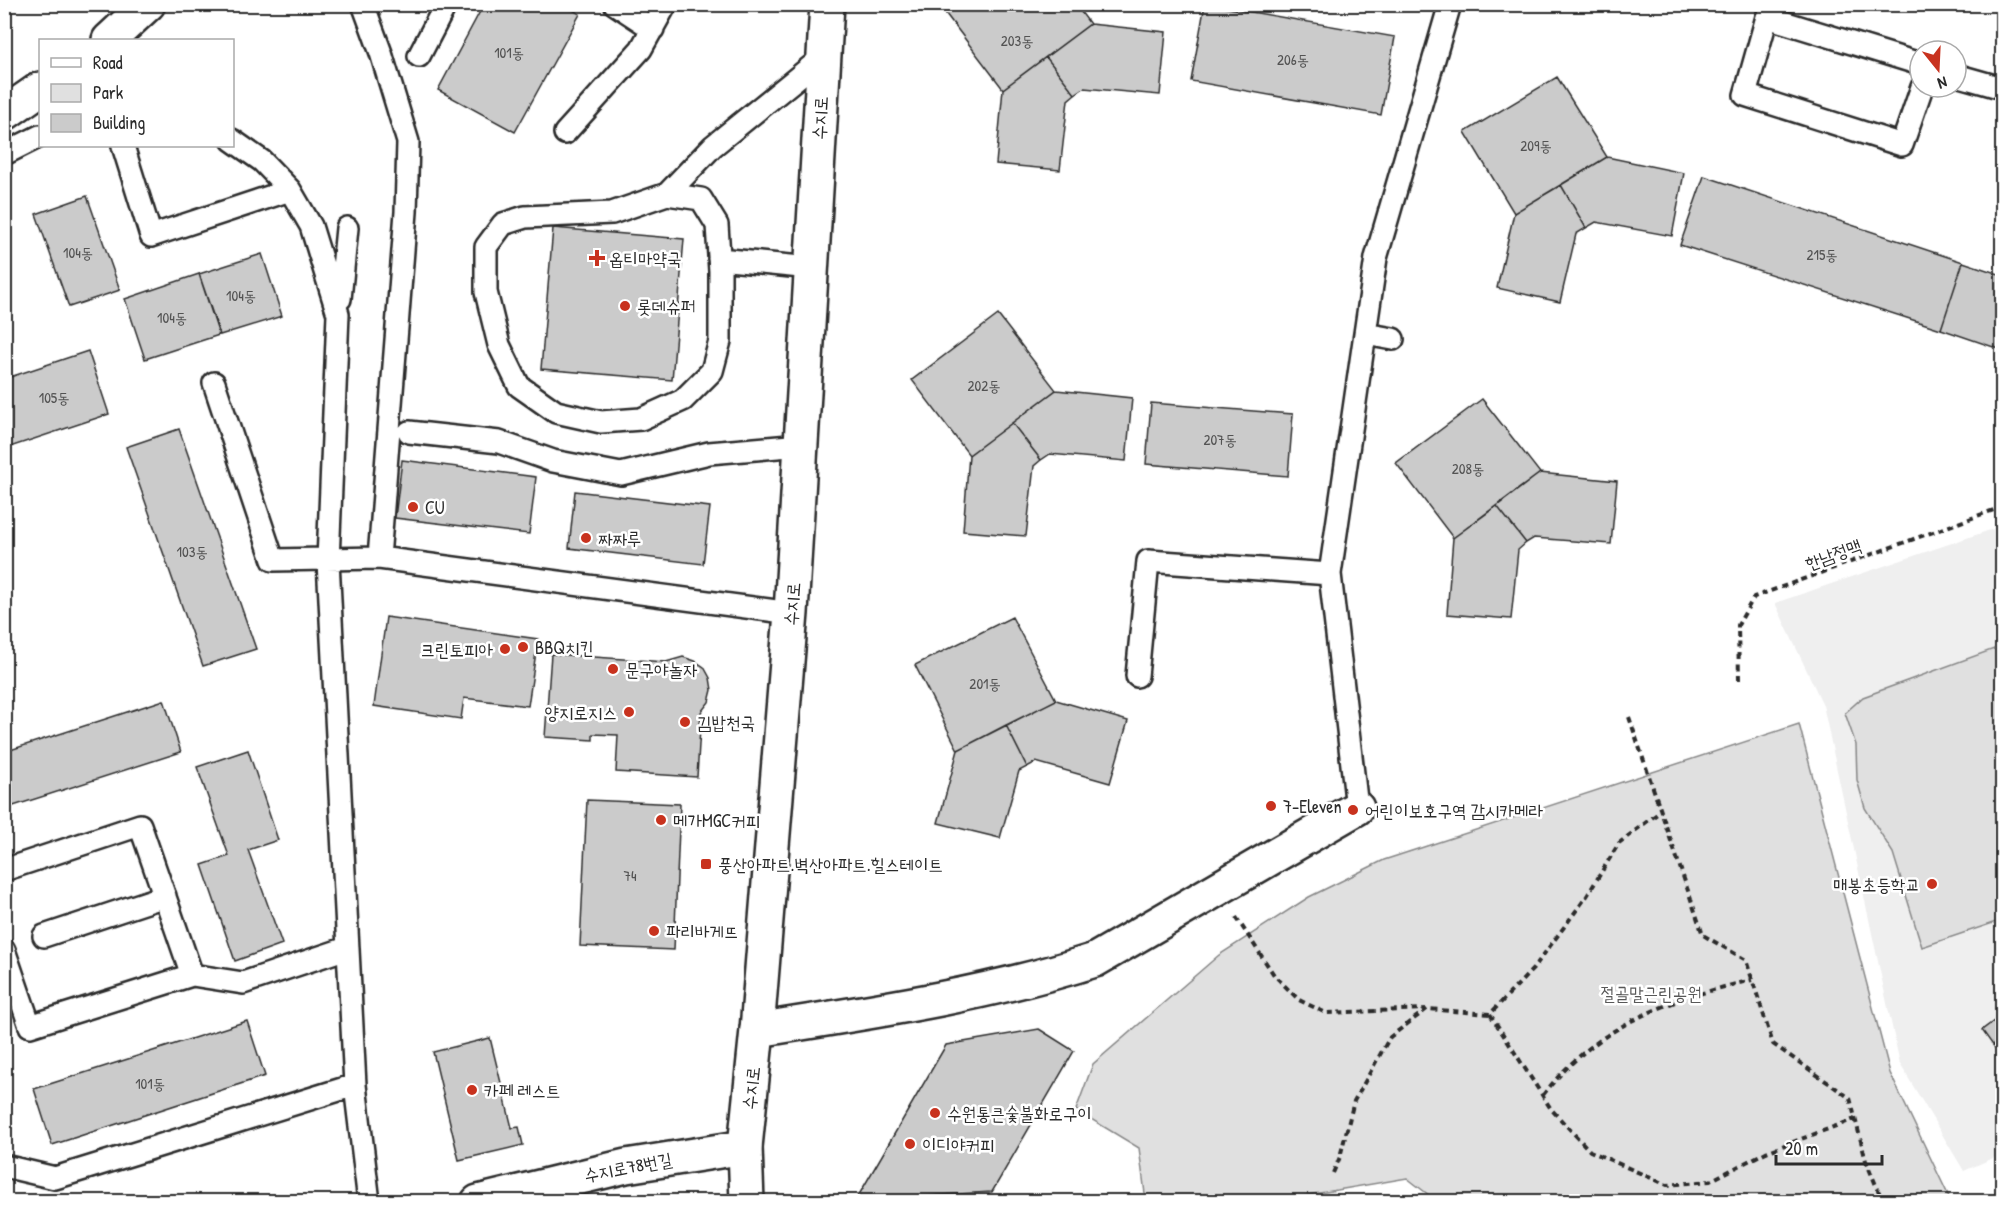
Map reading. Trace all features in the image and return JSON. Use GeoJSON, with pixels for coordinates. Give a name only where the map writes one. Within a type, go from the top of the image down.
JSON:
{"type":"FeatureCollection","features":[{"type":"Feature","properties":{"kind":"main road"},"geometry":{"type":"LineString","coordinates":[[110,39],[148,4]]}},
{"type":"Feature","properties":{"kind":"main road","name":"수지로"},"geometry":{"type":"LineString","coordinates":[[747,1202],[745,1147],[757,1030],[791,613],[827,4]]}},
{"type":"Feature","properties":{"kind":"main road"},"geometry":{"type":"LineString","coordinates":[[4,114],[39,90]]}},
{"type":"Feature","properties":{"kind":"main road"},"geometry":{"type":"LineString","coordinates":[[757,1030],[867,1012],[1047,976],[1095,960],[1357,808]]}},
{"type":"Feature","properties":{"kind":"main road","name":"수지로78번길"},"geometry":{"type":"LineString","coordinates":[[478,1202],[626,1166],[745,1147]]}},
{"type":"Feature","properties":{"kind":"lane"},"geometry":{"type":"LineString","coordinates":[[363,4],[381,53],[408,142],[406,212],[379,558]]}},
{"type":"Feature","properties":{"kind":"lane"},"geometry":{"type":"LineString","coordinates":[[419,56],[446,4]]}},
{"type":"Feature","properties":{"kind":"lane"},"geometry":{"type":"LineString","coordinates":[[615,4],[653,29]]}},
{"type":"Feature","properties":{"kind":"lane"},"geometry":{"type":"LineString","coordinates":[[565,133],[641,49],[666,4]]}},
{"type":"Feature","properties":{"kind":"lane"},"geometry":{"type":"LineString","coordinates":[[1357,808],[1330,574],[1376,258],[1450,4]]}},
{"type":"Feature","properties":{"kind":"lane"},"geometry":{"type":"LineString","coordinates":[[1908,60],[1767,17],[1745,95],[1902,145],[1918,99]]}},
{"type":"Feature","properties":{"kind":"lane"},"geometry":{"type":"LineString","coordinates":[[667,194],[701,199],[717,225],[720,341],[712,371],[683,400],[641,419],[601,422],[556,412],[519,386],[499,345],[486,292],[486,247],[503,224],[525,217],[612,213],[667,194],[713,146],[824,56]]}},
{"type":"Feature","properties":{"kind":"lane"},"geometry":{"type":"LineString","coordinates":[[1968,78],[2002,88]]}},
{"type":"Feature","properties":{"kind":"lane"},"geometry":{"type":"LineString","coordinates":[[4,154],[39,136]]}},
{"type":"Feature","properties":{"kind":"lane"},"geometry":{"type":"LineString","coordinates":[[234,141],[262,161],[290,190],[311,226],[326,266],[338,314]]}},
{"type":"Feature","properties":{"kind":"lane"},"geometry":{"type":"LineString","coordinates":[[123,147],[151,236],[290,190]]}},
{"type":"Feature","properties":{"kind":"lane"},"geometry":{"type":"LineString","coordinates":[[347,228],[338,314],[328,561],[355,1084],[369,1202]]}},
{"type":"Feature","properties":{"kind":"lane"},"geometry":{"type":"LineString","coordinates":[[719,259],[811,267]]}},
{"type":"Feature","properties":{"kind":"lane"},"geometry":{"type":"LineString","coordinates":[[1365,334],[1393,339]]}},
{"type":"Feature","properties":{"kind":"lane"},"geometry":{"type":"LineString","coordinates":[[214,383],[273,560],[328,561],[379,558],[791,613]]}},
{"type":"Feature","properties":{"kind":"lane"},"geometry":{"type":"LineString","coordinates":[[409,432],[499,442],[553,461],[621,474],[710,453],[801,445]]}},
{"type":"Feature","properties":{"kind":"lane"},"geometry":{"type":"LineString","coordinates":[[1137,676],[1148,561],[1330,574]]}},
{"type":"Feature","properties":{"kind":"lane"},"geometry":{"type":"LineString","coordinates":[[4,870],[140,825],[192,975]]}},
{"type":"Feature","properties":{"kind":"lane"},"geometry":{"type":"LineString","coordinates":[[44,936],[165,896]]}},
{"type":"Feature","properties":{"kind":"lane"},"geometry":{"type":"LineString","coordinates":[[4,950],[30,1026],[192,975],[243,983],[347,948]]}},
{"type":"Feature","properties":{"kind":"lane"},"geometry":{"type":"LineString","coordinates":[[4,1166],[55,1178],[355,1084]]}},
{"type":"Feature","properties":{"kind":"path","name":"한남정맥"},"geometry":{"type":"LineString","coordinates":[[1739,680],[1738,625],[1754,597],[2002,507]]}},
{"type":"Feature","properties":{"kind":"path"},"geometry":{"type":"LineString","coordinates":[[1629,717],[1703,935],[1746,960],[1773,1044],[1850,1098],[1866,1161],[1883,1202]]}},
{"type":"Feature","properties":{"kind":"path"},"geometry":{"type":"LineString","coordinates":[[1490,1014],[1533,969],[1587,896],[1619,843],[1661,811]]}},
{"type":"Feature","properties":{"kind":"path"},"geometry":{"type":"LineString","coordinates":[[1218,888],[1274,975],[1299,1000],[1326,1013],[1427,1009],[1490,1014]]}},
{"type":"Feature","properties":{"kind":"path"},"geometry":{"type":"LineString","coordinates":[[1542,1095],[1563,1068],[1607,1032],[1693,994],[1752,980]]}},
{"type":"Feature","properties":{"kind":"path"},"geometry":{"type":"LineString","coordinates":[[1332,1173],[1340,1157],[1354,1101],[1390,1037],[1427,1009]]}},
{"type":"Feature","properties":{"kind":"path"},"geometry":{"type":"LineString","coordinates":[[1490,1014],[1551,1109],[1590,1151],[1667,1185],[1710,1181],[1766,1152],[1855,1119]]}},
{"type":"Feature","properties":{"kind":"shaded area","name":"매봉초등학교"},"geometry":{"type":"Polygon","coordinates":[[[2002,526],[2002,1154],[1964,1171],[1900,1064],[1823,705],[1775,603],[2002,526]]]}},
{"type":"Feature","properties":{"kind":"green space"},"geometry":{"type":"Polygon","coordinates":[[[2002,646],[2002,920],[1922,947],[1893,853],[1865,808],[1857,780],[1856,745],[1845,713],[1863,697],[2002,646]]]}},
{"type":"Feature","properties":{"kind":"green space","name":"절골말근린공원"},"geometry":{"type":"Polygon","coordinates":[[[1799,724],[1890,1073],[1951,1201],[1438,1202],[1407,1178],[1308,1195],[1289,1201],[1146,1201],[1139,1148],[1076,1110],[1093,1064],[1219,955],[1309,897],[1384,860],[1799,724]]]}},
{"type":"Feature","properties":{"kind":"building"},"geometry":{"type":"Polygon","coordinates":[[[484,4],[562,4],[580,14],[515,132],[438,90],[484,4]]]}},
{"type":"Feature","properties":{"kind":"building"},"geometry":{"type":"Polygon","coordinates":[[[958,4],[1075,4],[1090,24],[1003,89],[946,14],[958,4]]]}},
{"type":"Feature","properties":{"kind":"building"},"geometry":{"type":"Polygon","coordinates":[[[1205,4],[1395,37],[1381,115],[1191,81],[1205,4]]]}},
{"type":"Feature","properties":{"kind":"building"},"geometry":{"type":"Polygon","coordinates":[[[1090,24],[1166,32],[1160,95],[1084,88],[1075,94],[1046,57],[1090,24]]]}},
{"type":"Feature","properties":{"kind":"building"},"geometry":{"type":"Polygon","coordinates":[[[1046,57],[1075,94],[1068,100],[1060,170],[996,164],[1003,89],[1046,57]]]}},
{"type":"Feature","properties":{"kind":"building"},"geometry":{"type":"Polygon","coordinates":[[[1557,77],[1607,157],[1514,213],[1465,132],[1557,77]]]}},
{"type":"Feature","properties":{"kind":"building"},"geometry":{"type":"Polygon","coordinates":[[[1607,157],[1684,173],[1672,236],[1596,222],[1586,228],[1561,185],[1607,157]]]}},
{"type":"Feature","properties":{"kind":"building"},"geometry":{"type":"Polygon","coordinates":[[[1704,176],[1963,262],[1941,329],[1680,245],[1704,176]]]}},
{"type":"Feature","properties":{"kind":"building"},"geometry":{"type":"Polygon","coordinates":[[[1561,185],[1586,228],[1576,234],[1560,302],[1497,288],[1514,213],[1561,185]]]}},
{"type":"Feature","properties":{"kind":"building"},"geometry":{"type":"Polygon","coordinates":[[[87,196],[120,290],[69,307],[36,214],[87,196]]]}},
{"type":"Feature","properties":{"kind":"building"},"geometry":{"type":"Polygon","coordinates":[[[553,228],[684,239],[672,380],[541,369],[553,228]]]}},
{"type":"Feature","properties":{"kind":"building"},"geometry":{"type":"Polygon","coordinates":[[[262,254],[282,316],[220,335],[199,274],[262,254]]]}},
{"type":"Feature","properties":{"kind":"building"},"geometry":{"type":"Polygon","coordinates":[[[1963,262],[2002,275],[2002,350],[1941,329],[1963,262]]]}},
{"type":"Feature","properties":{"kind":"building"},"geometry":{"type":"Polygon","coordinates":[[[199,274],[219,335],[145,359],[125,299],[199,274]]]}},
{"type":"Feature","properties":{"kind":"building"},"geometry":{"type":"Polygon","coordinates":[[[998,315],[1056,390],[969,455],[912,380],[998,315]]]}},
{"type":"Feature","properties":{"kind":"building"},"geometry":{"type":"Polygon","coordinates":[[[88,351],[109,414],[4,449],[4,379],[88,351]]]}},
{"type":"Feature","properties":{"kind":"building"},"geometry":{"type":"Polygon","coordinates":[[[1056,390],[1132,398],[1126,461],[1050,454],[1041,460],[1012,423],[1056,390]]]}},
{"type":"Feature","properties":{"kind":"building"},"geometry":{"type":"Polygon","coordinates":[[[1482,399],[1540,473],[1453,538],[1396,463],[1482,399]]]}},
{"type":"Feature","properties":{"kind":"building"},"geometry":{"type":"Polygon","coordinates":[[[1151,403],[1293,414],[1288,476],[1146,464],[1151,403]]]}},
{"type":"Feature","properties":{"kind":"building"},"geometry":{"type":"Polygon","coordinates":[[[1012,423],[1041,460],[1034,466],[1026,536],[963,531],[969,455],[1012,423]]]}},
{"type":"Feature","properties":{"kind":"building"},"geometry":{"type":"Polygon","coordinates":[[[179,429],[256,649],[203,666],[126,447],[179,429]]]}},
{"type":"Feature","properties":{"kind":"building"},"geometry":{"type":"Polygon","coordinates":[[[402,460],[536,477],[529,534],[395,518],[402,460]]]}},
{"type":"Feature","properties":{"kind":"building"},"geometry":{"type":"Polygon","coordinates":[[[1540,473],[1617,481],[1611,544],[1534,538],[1526,543],[1497,506],[1540,473]]]}},
{"type":"Feature","properties":{"kind":"building"},"geometry":{"type":"Polygon","coordinates":[[[575,491],[710,507],[703,564],[569,548],[575,491]]]}},
{"type":"Feature","properties":{"kind":"building"},"geometry":{"type":"Polygon","coordinates":[[[1497,506],[1526,543],[1518,550],[1511,619],[1447,614],[1453,538],[1497,506]]]}},
{"type":"Feature","properties":{"kind":"building"},"geometry":{"type":"Polygon","coordinates":[[[386,617],[538,639],[528,706],[464,698],[461,719],[374,706],[386,617]]]}},
{"type":"Feature","properties":{"kind":"building"},"geometry":{"type":"Polygon","coordinates":[[[1012,617],[1056,700],[958,750],[915,665],[1012,617]]]}},
{"type":"Feature","properties":{"kind":"building"},"geometry":{"type":"Polygon","coordinates":[[[551,654],[666,662],[683,657],[704,667],[710,678],[712,690],[709,702],[701,712],[697,777],[616,772],[618,735],[593,734],[593,740],[545,737],[551,654]]]}},
{"type":"Feature","properties":{"kind":"building"},"geometry":{"type":"Polygon","coordinates":[[[164,700],[181,752],[4,809],[4,752],[164,700]]]}},
{"type":"Feature","properties":{"kind":"building"},"geometry":{"type":"Polygon","coordinates":[[[1056,700],[1128,721],[1110,783],[1036,762],[1027,767],[1006,725],[1056,700]]]}},
{"type":"Feature","properties":{"kind":"building"},"geometry":{"type":"Polygon","coordinates":[[[1006,725],[1027,767],[1019,771],[1000,838],[938,823],[958,750],[1006,725]]]}},
{"type":"Feature","properties":{"kind":"building"},"geometry":{"type":"Polygon","coordinates":[[[248,750],[278,840],[248,850],[282,944],[235,961],[202,865],[229,856],[197,767],[248,750]]]}},
{"type":"Feature","properties":{"kind":"building"},"geometry":{"type":"Polygon","coordinates":[[[587,800],[680,804],[674,950],[580,946],[587,800]]]}},
{"type":"Feature","properties":{"kind":"building"},"geometry":{"type":"Polygon","coordinates":[[[2002,1015],[2002,1058],[1982,1030],[2002,1015]]]}},
{"type":"Feature","properties":{"kind":"building"},"geometry":{"type":"Polygon","coordinates":[[[247,1021],[265,1076],[52,1145],[34,1089],[247,1021]]]}},
{"type":"Feature","properties":{"kind":"building"},"geometry":{"type":"Polygon","coordinates":[[[1039,1029],[1074,1051],[992,1192],[856,1200],[946,1045],[1039,1029]]]}},
{"type":"Feature","properties":{"kind":"building","name":"카페 레스트"},"geometry":{"type":"Polygon","coordinates":[[[490,1038],[512,1128],[519,1127],[523,1145],[459,1160],[433,1052],[490,1038]]]}},
{"type":"Feature","properties":{"kind":"place","name":"옵티마약국"},"geometry":{"type":"Point","coordinates":[597,258]}},
{"type":"Feature","properties":{"kind":"place","name":"롯데슈퍼"},"geometry":{"type":"Point","coordinates":[625,306]}},
{"type":"Feature","properties":{"kind":"place","name":"CU"},"geometry":{"type":"Point","coordinates":[413,507]}},
{"type":"Feature","properties":{"kind":"place","name":"짜짜루"},"geometry":{"type":"Point","coordinates":[586,538]}},
{"type":"Feature","properties":{"kind":"place","name":"BBQ치킨"},"geometry":{"type":"Point","coordinates":[523,647]}},
{"type":"Feature","properties":{"kind":"place","name":"크린토피아"},"geometry":{"type":"Point","coordinates":[505,649]}},
{"type":"Feature","properties":{"kind":"place","name":"문구야놀자"},"geometry":{"type":"Point","coordinates":[613,669]}},
{"type":"Feature","properties":{"kind":"place","name":"양지로지스"},"geometry":{"type":"Point","coordinates":[629,712]}},
{"type":"Feature","properties":{"kind":"place","name":"김밥천국"},"geometry":{"type":"Point","coordinates":[685,722]}},
{"type":"Feature","properties":{"kind":"place","name":"7-Eleven"},"geometry":{"type":"Point","coordinates":[1271,806]}},
{"type":"Feature","properties":{"kind":"place","name":"어린이보호구역 감시카메라"},"geometry":{"type":"Point","coordinates":[1353,810]}},
{"type":"Feature","properties":{"kind":"place","name":"메가MGC커피"},"geometry":{"type":"Point","coordinates":[661,820]}},
{"type":"Feature","properties":{"kind":"place","name":"풍산아파트.벽산아파트.힐스테이트"},"geometry":{"type":"Point","coordinates":[706,864]}},
{"type":"Feature","properties":{"kind":"place","name":"매봉초등학교"},"geometry":{"type":"Point","coordinates":[1932,884]}},
{"type":"Feature","properties":{"kind":"place","name":"파리바게뜨"},"geometry":{"type":"Point","coordinates":[654,931]}},
{"type":"Feature","properties":{"kind":"place","name":"카페 레스트"},"geometry":{"type":"Point","coordinates":[472,1090]}},
{"type":"Feature","properties":{"kind":"place","name":"수원통큰숯불화로구이"},"geometry":{"type":"Point","coordinates":[935,1113]}},
{"type":"Feature","properties":{"kind":"place","name":"이디야커피"},"geometry":{"type":"Point","coordinates":[910,1144]}}]}
